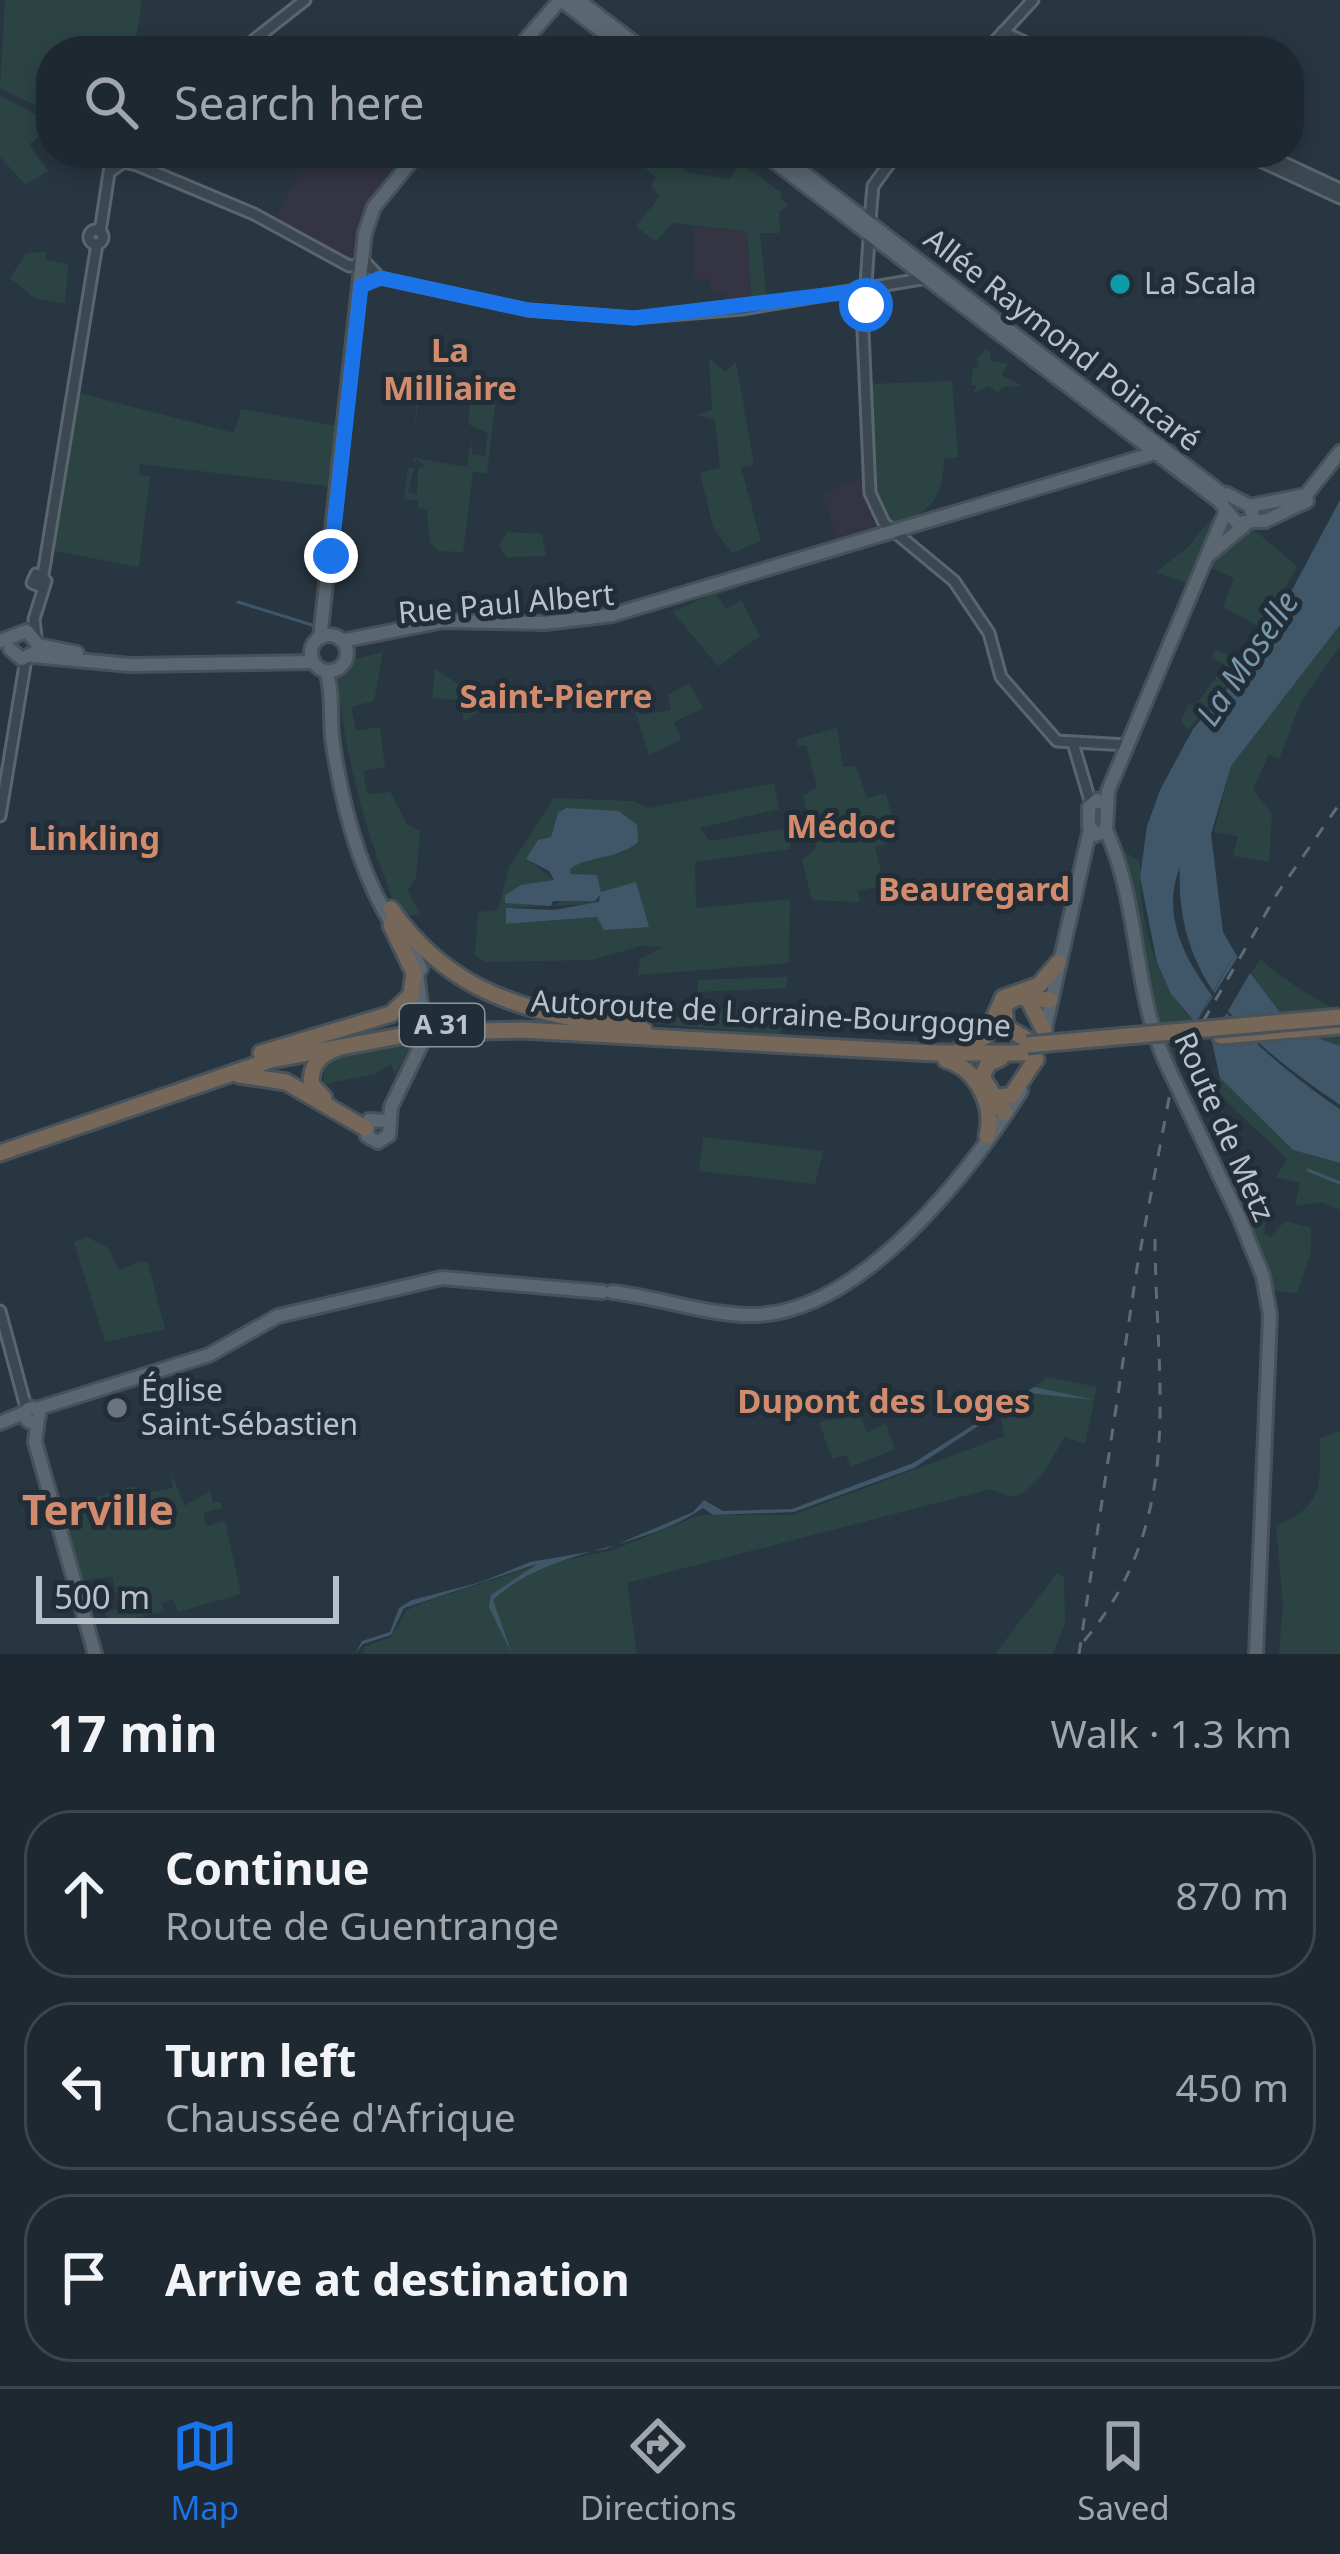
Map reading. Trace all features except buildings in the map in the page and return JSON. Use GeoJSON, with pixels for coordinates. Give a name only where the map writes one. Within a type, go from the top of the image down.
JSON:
{"type":"FeatureCollection","features":[{"type":"Feature","properties":{"kind":"highway"},"geometry":{"type":"LineString","coordinates":[[387,910],[428,956],[485,993],[541,1011],[644,1030]]}},
{"type":"Feature","properties":{"kind":"highway"},"geometry":{"type":"LineString","coordinates":[[243,1062],[392,1014],[405,1004],[414,973],[387,910]]}},
{"type":"Feature","properties":{"kind":"highway"},"geometry":{"type":"LineString","coordinates":[[961,1048],[981,1041],[998,1004],[1047,979],[1058,963]]}},
{"type":"Feature","properties":{"kind":"highway"},"geometry":{"type":"LineString","coordinates":[[1025,993],[1044,1030]]}},
{"type":"Feature","properties":{"kind":"highway"},"geometry":{"type":"LineString","coordinates":[[1029,1049],[1006,1027],[1000,1012],[1009,999],[1025,993],[1050,1000]]}},
{"type":"Feature","properties":{"kind":"highway","name":"Autoroute de Lorraine-Bourgogne"},"geometry":{"type":"LineString","coordinates":[[0,1149],[243,1062],[323,1041],[417,1027],[540,1024],[1029,1049],[1068,1041],[1340,1022]]}},
{"type":"Feature","properties":{"kind":"highway","name":"Autoroute de Lorraine-Bourgogne"},"geometry":{"type":"LineString","coordinates":[[0,1149],[284,1056],[361,1040],[522,1030],[896,1052],[1029,1049],[1340,1022]]}},
{"type":"Feature","properties":{"kind":"highway"},"geometry":{"type":"LineString","coordinates":[[361,1040],[323,1055],[313,1068],[311,1084],[323,1098],[375,1121]]}},
{"type":"Feature","properties":{"kind":"highway"},"geometry":{"type":"LineString","coordinates":[[987,1136],[990,1100],[983,1084],[985,1069],[992,1061],[1029,1049]]}},
{"type":"Feature","properties":{"kind":"highway"},"geometry":{"type":"LineString","coordinates":[[990,1100],[1011,1096],[1029,1049]]}},
{"type":"Feature","properties":{"kind":"highway"},"geometry":{"type":"LineString","coordinates":[[896,1052],[958,1064],[1005,1113]]}},
{"type":"Feature","properties":{"kind":"highway"},"geometry":{"type":"LineString","coordinates":[[178,1090],[242,1075],[267,1076],[375,1121]]}},
{"type":"Feature","properties":{"kind":"main road"},"geometry":{"type":"LineString","coordinates":[[526,36],[558,0],[607,36]]}},
{"type":"Feature","properties":{"kind":"main road"},"geometry":{"type":"LineString","coordinates":[[578,0],[625,36]]}},
{"type":"Feature","properties":{"kind":"main road"},"geometry":{"type":"LineString","coordinates":[[375,1121],[420,1043],[424,1018],[418,970],[387,910],[346,804],[328,653],[364,273],[379,208],[410,168]]}},
{"type":"Feature","properties":{"kind":"main road"},"geometry":{"type":"LineString","coordinates":[[784,168],[871,230]]}},
{"type":"Feature","properties":{"kind":"main road"},"geometry":{"type":"LineString","coordinates":[[796,168],[871,230]]}},
{"type":"Feature","properties":{"kind":"main road","name":"Allée Raymond Poincaré"},"geometry":{"type":"LineString","coordinates":[[871,230],[1223,502]]}},
{"type":"Feature","properties":{"kind":"main road","name":"Allée Raymond Poincaré"},"geometry":{"type":"LineString","coordinates":[[933,277],[1155,449]]}},
{"type":"Feature","properties":{"kind":"main road"},"geometry":{"type":"LineString","coordinates":[[1133,456],[1136,438]]}},
{"type":"Feature","properties":{"kind":"main road","name":"Rue Paul Albert"},"geometry":{"type":"LineString","coordinates":[[20,646],[130,665],[328,653],[440,629],[545,630],[614,622],[739,578],[1155,449]]}},
{"type":"Feature","properties":{"kind":"main road"},"geometry":{"type":"LineString","coordinates":[[1204,560],[1249,518],[1306,495],[1340,452]]}},
{"type":"Feature","properties":{"kind":"main road"},"geometry":{"type":"LineString","coordinates":[[1223,502],[1249,518],[1265,521],[1307,501],[1340,461]]}},
{"type":"Feature","properties":{"kind":"main road"},"geometry":{"type":"LineString","coordinates":[[1223,502],[1249,518]]}},
{"type":"Feature","properties":{"kind":"main road"},"geometry":{"type":"LineString","coordinates":[[0,1424],[208,1355],[278,1316],[442,1278],[608,1289],[758,1315],[818,1298],[854,1280],[888,1252],[1005,1113],[1029,1049],[1044,1030],[1084,852],[1098,833],[1100,800],[1192,592],[1223,502]]}},
{"type":"Feature","properties":{"kind":"main road","name":"Route de Metz"},"geometry":{"type":"LineString","coordinates":[[1098,833],[1114,851],[1125,878],[1149,1018],[1239,1217],[1268,1295],[1256,1654]]}},
{"type":"Feature","properties":{"kind":"main road"},"geometry":{"type":"LineString","coordinates":[[32,1415],[95,1654]]}},
{"type":"Feature","properties":{"kind":"street"},"geometry":{"type":"LineString","coordinates":[[259,36],[305,0]]}},
{"type":"Feature","properties":{"kind":"street"},"geometry":{"type":"LineString","coordinates":[[1000,35],[1033,0]]}},
{"type":"Feature","properties":{"kind":"street"},"geometry":{"type":"LineString","coordinates":[[0,816],[22,675],[20,646],[34,619],[99,238],[121,168]]}},
{"type":"Feature","properties":{"kind":"street"},"geometry":{"type":"LineString","coordinates":[[143,168],[254,214],[364,273],[528,310],[634,318],[867,290],[933,277]]}},
{"type":"Feature","properties":{"kind":"street"},"geometry":{"type":"LineString","coordinates":[[886,168],[873,186],[867,290],[869,480],[875,506],[892,531],[953,581],[988,634],[1006,681],[1057,741],[1128,745]]}},
{"type":"Feature","properties":{"kind":"street"},"geometry":{"type":"LineString","coordinates":[[1278,168],[1340,194]]}},
{"type":"Feature","properties":{"kind":"street"},"geometry":{"type":"LineString","coordinates":[[1291,168],[1340,194]]}},
{"type":"Feature","properties":{"kind":"street"},"geometry":{"type":"LineString","coordinates":[[1073,743],[1088,784],[1100,800]]}},
{"type":"Feature","properties":{"kind":"street"},"geometry":{"type":"LineString","coordinates":[[0,1311],[32,1415]]}},
{"type":"Feature","properties":{"kind":"shaded area"},"geometry":{"type":"Polygon","coordinates":[[[304,168],[396,168],[372,200],[350,261],[275,218],[304,168]]]}},
{"type":"Feature","properties":{"kind":"shaded area"},"geometry":{"type":"Polygon","coordinates":[[[694,226],[747,231],[752,303],[727,307],[727,292],[710,292],[710,279],[693,279],[694,226]]]}},
{"type":"Feature","properties":{"kind":"shaded area"},"geometry":{"type":"Polygon","coordinates":[[[862,477],[876,528],[838,542],[823,494],[862,477]]]}},
{"type":"Feature","properties":{"kind":"shaded area"},"geometry":{"type":"Polygon","coordinates":[[[1340,500],[1340,625],[1231,766],[1211,834],[1223,932],[1293,1029],[1340,1046],[1340,1105],[1277,1058],[1224,1007],[1190,945],[1180,867],[1173,902],[1179,938],[1196,973],[1221,1006],[1282,1066],[1340,1109],[1340,1163],[1293,1150],[1220,1078],[1212,1042],[1171,994],[1157,963],[1140,877],[1147,826],[1160,790],[1193,729],[1259,652],[1340,500]]]}},
{"type":"Feature","properties":{"kind":"shaded area"},"geometry":{"type":"Polygon","coordinates":[[[566,808],[619,811],[637,825],[638,842],[630,848],[570,869],[571,874],[597,875],[601,892],[636,882],[649,927],[604,930],[597,917],[506,924],[506,908],[553,910],[599,902],[600,895],[594,901],[553,901],[551,906],[505,903],[505,895],[521,885],[554,880],[549,871],[526,859],[538,840],[551,837],[558,813],[566,808]]]}},
{"type":"Feature","properties":{"kind":"shaded area"},"geometry":{"type":"Polygon","coordinates":[[[1034,1387],[1095,1400],[1029,1393],[914,1468],[794,1512],[713,1515],[703,1508],[618,1544],[693,1512],[704,1500],[723,1511],[792,1509],[913,1463],[1034,1387]]]}},
{"type":"Feature","properties":{"kind":"shaded area"},"geometry":{"type":"Polygon","coordinates":[[[593,1551],[540,1570],[493,1600],[512,1654],[489,1607],[491,1595],[537,1564],[404,1608],[391,1635],[363,1644],[355,1654],[362,1641],[390,1632],[399,1608],[412,1600],[481,1582],[530,1562],[593,1551]]]}},
{"type":"Feature","properties":{"kind":"green space"},"geometry":{"type":"Polygon","coordinates":[[[5,0],[142,0],[136,36],[36,36],[36,106],[0,88],[5,0]]]}},
{"type":"Feature","properties":{"kind":"green space"},"geometry":{"type":"Polygon","coordinates":[[[0,96],[36,114],[36,139],[29,144],[36,154],[36,168],[48,171],[26,185],[0,157],[0,96]]]}},
{"type":"Feature","properties":{"kind":"green space"},"geometry":{"type":"Polygon","coordinates":[[[645,168],[682,168],[729,179],[737,168],[748,168],[783,194],[780,198],[789,205],[779,212],[780,233],[760,233],[767,301],[752,303],[747,231],[672,223],[656,242],[636,226],[660,196],[651,187],[656,177],[645,168]]]}},
{"type":"Feature","properties":{"kind":"green space"},"geometry":{"type":"Polygon","coordinates":[[[47,252],[46,260],[68,264],[65,304],[34,298],[10,278],[26,253],[47,252]]]}},
{"type":"Feature","properties":{"kind":"green space"},"geometry":{"type":"Polygon","coordinates":[[[986,349],[991,361],[1008,364],[1001,375],[1023,386],[1002,387],[998,393],[989,386],[972,394],[977,385],[971,385],[973,368],[979,367],[977,359],[986,349]]]}},
{"type":"Feature","properties":{"kind":"green space"},"geometry":{"type":"Polygon","coordinates":[[[709,358],[725,372],[736,362],[754,465],[741,468],[761,541],[732,553],[713,527],[700,473],[720,468],[715,420],[695,415],[712,410],[709,358]]]}},
{"type":"Feature","properties":{"kind":"green space"},"geometry":{"type":"Polygon","coordinates":[[[952,381],[958,457],[944,459],[933,502],[894,525],[876,491],[871,384],[952,381]]]}},
{"type":"Feature","properties":{"kind":"green space"},"geometry":{"type":"Polygon","coordinates":[[[419,386],[454,392],[454,400],[460,390],[496,398],[487,473],[473,472],[463,552],[439,551],[430,543],[427,510],[418,507],[418,500],[404,499],[408,468],[414,468],[408,492],[417,494],[418,468],[425,466],[417,459],[413,464],[414,458],[467,467],[471,440],[472,454],[485,456],[488,433],[468,424],[471,396],[459,395],[458,402],[424,394],[419,399],[411,447],[419,386]]]}},
{"type":"Feature","properties":{"kind":"green space"},"geometry":{"type":"Polygon","coordinates":[[[79,393],[234,433],[241,409],[337,426],[335,487],[140,464],[139,475],[150,477],[139,567],[50,550],[79,393]]]}},
{"type":"Feature","properties":{"kind":"green space"},"geometry":{"type":"Polygon","coordinates":[[[1218,511],[1190,584],[1156,572],[1188,547],[1218,511]]]}},
{"type":"Feature","properties":{"kind":"green space"},"geometry":{"type":"Polygon","coordinates":[[[1253,529],[1297,566],[1258,637],[1253,632],[1258,626],[1223,607],[1234,578],[1209,567],[1236,536],[1253,529]]]}},
{"type":"Feature","properties":{"kind":"green space"},"geometry":{"type":"Polygon","coordinates":[[[507,532],[542,534],[546,556],[506,557],[499,545],[507,532]]]}},
{"type":"Feature","properties":{"kind":"green space"},"geometry":{"type":"Polygon","coordinates":[[[734,583],[739,588],[717,595],[726,609],[741,600],[760,636],[718,666],[673,612],[734,583]]]}},
{"type":"Feature","properties":{"kind":"green space"},"geometry":{"type":"Polygon","coordinates":[[[1340,625],[1340,646],[1301,702],[1279,759],[1269,754],[1253,789],[1272,814],[1269,862],[1233,856],[1238,836],[1214,832],[1231,766],[1340,625]]]}},
{"type":"Feature","properties":{"kind":"green space"},"geometry":{"type":"Polygon","coordinates":[[[1248,645],[1248,659],[1188,730],[1181,721],[1188,704],[1195,706],[1225,665],[1212,658],[1215,649],[1237,659],[1248,645]]]}},
{"type":"Feature","properties":{"kind":"green space"},"geometry":{"type":"Polygon","coordinates":[[[383,652],[374,701],[351,707],[356,731],[380,727],[385,767],[363,771],[367,794],[390,792],[407,824],[420,831],[416,878],[407,890],[421,915],[400,916],[388,886],[360,801],[341,713],[337,681],[355,659],[383,652]]]}},
{"type":"Feature","properties":{"kind":"green space"},"geometry":{"type":"Polygon","coordinates":[[[435,669],[482,699],[483,709],[463,722],[463,700],[432,698],[435,669]]]}},
{"type":"Feature","properties":{"kind":"green space"},"geometry":{"type":"Polygon","coordinates":[[[689,683],[703,708],[674,722],[681,740],[649,755],[633,704],[640,715],[671,710],[668,695],[689,683]]]}},
{"type":"Feature","properties":{"kind":"green space"},"geometry":{"type":"Polygon","coordinates":[[[837,728],[843,767],[856,766],[867,798],[886,793],[897,841],[875,847],[884,885],[858,891],[860,902],[812,900],[802,860],[816,848],[803,796],[817,787],[806,745],[798,746],[797,739],[837,728]]]}},
{"type":"Feature","properties":{"kind":"green space"},"geometry":{"type":"Polygon","coordinates":[[[774,783],[779,809],[700,828],[710,841],[790,828],[790,849],[695,862],[696,908],[790,899],[789,963],[638,975],[640,959],[664,947],[640,946],[592,960],[485,962],[475,955],[478,912],[498,910],[509,867],[554,798],[632,801],[649,808],[774,783]],[[558,813],[551,837],[526,858],[554,880],[505,902],[550,906],[601,888],[597,875],[571,875],[570,868],[579,860],[627,852],[558,813]],[[601,893],[595,904],[506,908],[507,924],[598,917],[601,893]]]}},
{"type":"Feature","properties":{"kind":"green space"},"geometry":{"type":"Polygon","coordinates":[[[1121,849],[1140,862],[1151,948],[1168,987],[1194,1021],[1167,1079],[1144,1024],[1133,906],[1121,849]]]}},
{"type":"Feature","properties":{"kind":"green space"},"geometry":{"type":"Polygon","coordinates":[[[1261,959],[1299,988],[1340,1010],[1340,1046],[1294,1029],[1250,974],[1261,959]]]}},
{"type":"Feature","properties":{"kind":"green space"},"geometry":{"type":"Polygon","coordinates":[[[788,977],[786,988],[697,992],[698,980],[788,977]]]}},
{"type":"Feature","properties":{"kind":"green space"},"geometry":{"type":"Polygon","coordinates":[[[726,1011],[784,1011],[781,1035],[637,1022],[726,1011]]]}},
{"type":"Feature","properties":{"kind":"green space"},"geometry":{"type":"Polygon","coordinates":[[[411,1044],[395,1076],[391,1064],[375,1074],[324,1084],[324,1061],[329,1057],[411,1044]]]}},
{"type":"Feature","properties":{"kind":"green space"},"geometry":{"type":"Polygon","coordinates":[[[1220,1078],[1293,1150],[1340,1163],[1340,1210],[1321,1202],[1295,1206],[1300,1183],[1276,1177],[1287,1159],[1218,1092],[1211,1083],[1220,1078]]]}},
{"type":"Feature","properties":{"kind":"green space"},"geometry":{"type":"Polygon","coordinates":[[[703,1137],[823,1151],[815,1184],[699,1171],[703,1137]]]}},
{"type":"Feature","properties":{"kind":"green space"},"geometry":{"type":"Polygon","coordinates":[[[1257,1205],[1267,1216],[1264,1233],[1270,1237],[1285,1221],[1311,1228],[1311,1252],[1297,1293],[1274,1291],[1249,1224],[1257,1205]]]}},
{"type":"Feature","properties":{"kind":"green space"},"geometry":{"type":"Polygon","coordinates":[[[87,1237],[108,1248],[119,1271],[140,1261],[148,1263],[165,1329],[105,1342],[74,1242],[87,1237]]]}},
{"type":"Feature","properties":{"kind":"green space"},"geometry":{"type":"Polygon","coordinates":[[[1047,1377],[1097,1387],[1085,1444],[1065,1437],[1042,1475],[1024,1493],[1010,1497],[991,1489],[627,1583],[637,1654],[363,1654],[364,1647],[391,1637],[407,1610],[427,1601],[525,1569],[613,1550],[700,1515],[792,1515],[1005,1436],[1000,1415],[1047,1377]]]}},
{"type":"Feature","properties":{"kind":"green space"},"geometry":{"type":"Polygon","coordinates":[[[860,1415],[867,1433],[886,1423],[895,1449],[851,1467],[846,1455],[832,1459],[819,1422],[860,1415]]]}},
{"type":"Feature","properties":{"kind":"green space"},"geometry":{"type":"Polygon","coordinates":[[[1340,1431],[1340,1654],[1279,1654],[1283,1605],[1276,1526],[1311,1502],[1319,1482],[1320,1438],[1340,1431]]]}},
{"type":"Feature","properties":{"kind":"green space"},"geometry":{"type":"Polygon","coordinates":[[[171,1471],[184,1506],[210,1491],[213,1503],[221,1502],[222,1508],[203,1513],[207,1526],[225,1521],[241,1594],[178,1612],[173,1599],[162,1603],[164,1611],[110,1623],[105,1613],[120,1608],[112,1576],[82,1581],[59,1508],[134,1486],[137,1495],[173,1488],[171,1471]]]}},
{"type":"Feature","properties":{"kind":"green space"},"geometry":{"type":"Polygon","coordinates":[[[1057,1573],[1064,1577],[1065,1623],[1053,1654],[995,1654],[1057,1573]]]}},
{"type":"Feature","properties":{"kind":"pier"},"geometry":{"type":"Polygon","coordinates":[[[1237,950],[1196,1023],[1241,952],[1253,968],[1222,1021],[1319,1032],[1204,1041],[1194,1025],[1237,950]]]}},
{"type":"Feature","properties":{"kind":"waterway"},"geometry":{"type":"LineString","coordinates":[[238,602],[312,625]]}},
{"type":"Feature","properties":{"kind":"waterway"},"geometry":{"type":"LineString","coordinates":[[1308,1170],[1340,1183]]}},
{"type":"Feature","properties":{"kind":"railway"},"geometry":{"type":"LineString","coordinates":[[1079,1654],[1137,1268],[1171,1088],[1190,1044],[1277,894],[1340,803]]}},
{"type":"Feature","properties":{"kind":"railway"},"geometry":{"type":"LineString","coordinates":[[1084,1641],[1117,1594],[1140,1545],[1153,1495],[1160,1392],[1155,1228]]}},
{"type":"Feature","properties":{"kind":"place","name":"La Scala"},"geometry":{"type":"Point","coordinates":[1120,284]}},
{"type":"Feature","properties":{"kind":"place","name":"Église Saint-Sébastien"},"geometry":{"type":"Point","coordinates":[117,1408]}},
{"type":"Feature","properties":{"kind":"district","name":"La Milliaire"},"geometry":{"type":"Point","coordinates":[450,369]}},
{"type":"Feature","properties":{"kind":"district","name":"Saint-Pierre"},"geometry":{"type":"Point","coordinates":[556,696]}},
{"type":"Feature","properties":{"kind":"district","name":"Médoc"},"geometry":{"type":"Point","coordinates":[841,826]}},
{"type":"Feature","properties":{"kind":"district","name":"Linkling"},"geometry":{"type":"Point","coordinates":[94,838]}},
{"type":"Feature","properties":{"kind":"district","name":"Beauregard"},"geometry":{"type":"Point","coordinates":[974,889]}},
{"type":"Feature","properties":{"kind":"district","name":"Dupont des Loges"},"geometry":{"type":"Point","coordinates":[884,1401]}},
{"type":"Feature","properties":{"kind":"district","name":"Terville"},"geometry":{"type":"Point","coordinates":[98,1510]}},
{"type":"Feature","properties":{"kind":"route"},"geometry":{"type":"LineString","coordinates":[[331,556],[361,286],[381,278],[528,310],[634,318],[727,311],[867,290],[866,305]]}},
{"type":"Feature","properties":{"kind":"water label","name":"La Moselle"},"geometry":{"type":"Point","coordinates":[1247,658]}}]}
